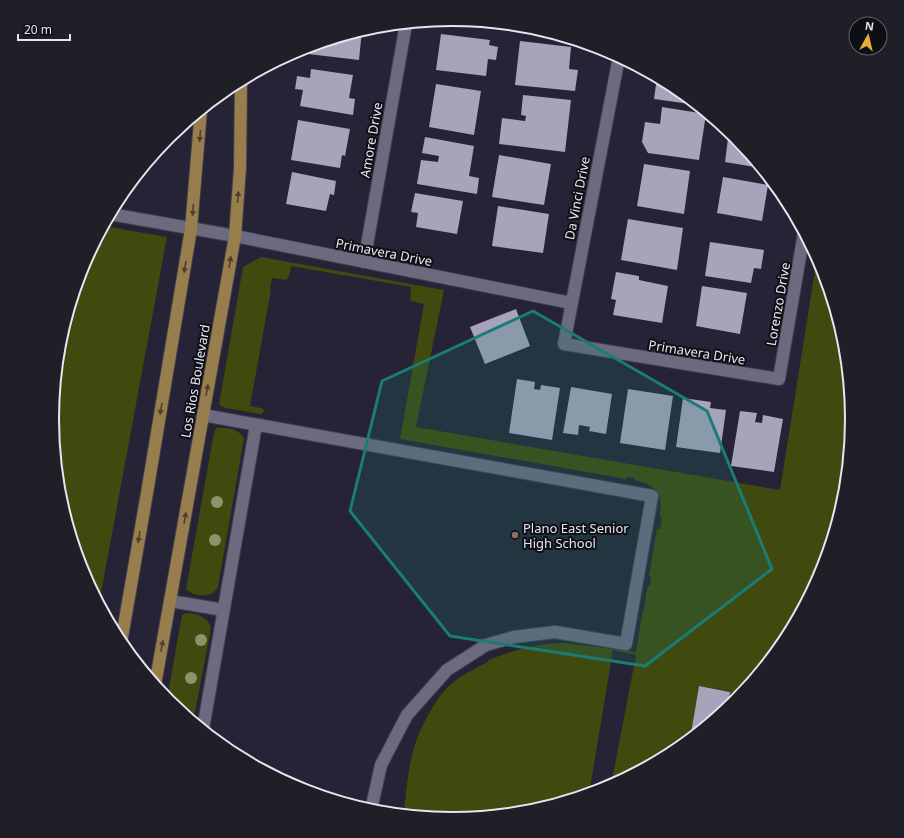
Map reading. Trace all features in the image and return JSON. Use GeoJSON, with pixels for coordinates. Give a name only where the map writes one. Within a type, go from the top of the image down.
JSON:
{"type":"FeatureCollection","features":[{"type":"Feature","properties":{"kind":"main road","name":"Los Rios Boulevard"},"geometry":{"type":"LineString","coordinates":[[156,677],[235,236],[240,168],[241,88]]}},
{"type":"Feature","properties":{"kind":"main road"},"geometry":{"type":"LineString","coordinates":[[123,633],[191,228],[200,118]]}},
{"type":"Feature","properties":{"kind":"street","name":"Amore Drive"},"geometry":{"type":"LineString","coordinates":[[364,262],[405,29]]}},
{"type":"Feature","properties":{"kind":"street","name":"Da Vinci Drive"},"geometry":{"type":"LineString","coordinates":[[564,344],[618,63]]}},
{"type":"Feature","properties":{"kind":"street","name":"Primavera Drive"},"geometry":{"type":"LineString","coordinates":[[116,215],[235,236],[572,303]]}},
{"type":"Feature","properties":{"kind":"street","name":"Lorenzo Drive"},"geometry":{"type":"LineString","coordinates":[[779,379],[802,242]]}},
{"type":"Feature","properties":{"kind":"street","name":"Primavera Drive"},"geometry":{"type":"LineString","coordinates":[[564,344],[779,379]]}},
{"type":"Feature","properties":{"kind":"street"},"geometry":{"type":"LineString","coordinates":[[203,415],[652,496],[626,644],[555,632],[514,637],[486,645],[447,670],[407,715],[381,765],[372,803]]}},
{"type":"Feature","properties":{"kind":"street"},"geometry":{"type":"LineString","coordinates":[[204,723],[256,425]]}},
{"type":"Feature","properties":{"kind":"street"},"geometry":{"type":"LineString","coordinates":[[170,601],[224,610]]}},
{"type":"Feature","properties":{"kind":"highlighted area"},"geometry":{"type":"Polygon","coordinates":[[[533,311],[707,411],[772,569],[645,666],[450,636],[350,511],[382,381],[533,311]]]}},
{"type":"Feature","properties":{"kind":"green space"},"geometry":{"type":"Polygon","coordinates":[[[109,227],[167,237],[101,594],[89,569],[72,521],[62,470],[59,419],[62,368],[72,317],[80,293],[89,269],[109,227]]]}},
{"type":"Feature","properties":{"kind":"green space"},"geometry":{"type":"Polygon","coordinates":[[[261,257],[444,290],[416,427],[780,490],[815,269],[832,317],[842,368],[845,419],[842,470],[832,521],[815,569],[792,616],[764,658],[728,699],[729,691],[699,686],[691,731],[648,759],[613,777],[636,655],[613,650],[590,786],[554,799],[503,809],[452,812],[404,809],[407,781],[419,733],[431,709],[440,696],[451,684],[473,669],[488,662],[488,660],[507,653],[546,644],[566,643],[636,652],[648,586],[650,586],[651,577],[649,576],[657,529],[660,529],[662,518],[660,517],[661,502],[654,488],[643,482],[635,480],[635,478],[626,477],[626,479],[400,439],[424,304],[411,301],[411,287],[291,266],[289,276],[286,280],[272,278],[250,406],[261,408],[264,410],[263,413],[261,414],[221,406],[219,404],[243,267],[261,257]]]}},
{"type":"Feature","properties":{"kind":"green space"},"geometry":{"type":"Polygon","coordinates":[[[215,429],[232,429],[239,432],[244,438],[218,587],[212,594],[203,596],[189,592],[186,589],[213,438],[215,429]]]}},
{"type":"Feature","properties":{"kind":"green space"},"geometry":{"type":"Polygon","coordinates":[[[186,613],[202,616],[210,624],[211,628],[195,712],[193,714],[168,691],[182,615],[186,613]]]}},
{"type":"Feature","properties":{"kind":"building"},"geometry":{"type":"Polygon","coordinates":[[[441,34],[490,40],[489,45],[498,47],[496,60],[488,59],[486,76],[436,70],[441,34]]]}},
{"type":"Feature","properties":{"kind":"building"},"geometry":{"type":"Polygon","coordinates":[[[361,37],[359,60],[308,54],[350,39],[361,37]]]}},
{"type":"Feature","properties":{"kind":"building"},"geometry":{"type":"Polygon","coordinates":[[[520,41],[571,47],[569,69],[578,70],[575,91],[515,85],[520,41]]]}},
{"type":"Feature","properties":{"kind":"building"},"geometry":{"type":"Polygon","coordinates":[[[311,69],[353,75],[349,98],[355,99],[353,115],[300,106],[303,90],[295,89],[297,76],[310,78],[311,69]]]}},
{"type":"Feature","properties":{"kind":"building"},"geometry":{"type":"Polygon","coordinates":[[[436,84],[481,91],[474,135],[429,127],[436,84]]]}},
{"type":"Feature","properties":{"kind":"building"},"geometry":{"type":"Polygon","coordinates":[[[656,84],[686,103],[654,99],[656,84]]]}},
{"type":"Feature","properties":{"kind":"building"},"geometry":{"type":"Polygon","coordinates":[[[523,95],[571,100],[565,152],[499,144],[502,118],[525,121],[526,116],[521,115],[523,95]]]}},
{"type":"Feature","properties":{"kind":"building"},"geometry":{"type":"Polygon","coordinates":[[[662,107],[698,113],[705,119],[699,160],[648,153],[642,142],[645,122],[660,124],[662,107]]]}},
{"type":"Feature","properties":{"kind":"building"},"geometry":{"type":"Polygon","coordinates":[[[298,120],[350,129],[345,156],[342,155],[340,168],[291,160],[298,120]]]}},
{"type":"Feature","properties":{"kind":"building"},"geometry":{"type":"Polygon","coordinates":[[[425,137],[474,146],[469,176],[479,178],[477,194],[417,184],[421,160],[438,162],[439,156],[422,153],[425,137]]]}},
{"type":"Feature","properties":{"kind":"building"},"geometry":{"type":"Polygon","coordinates":[[[728,139],[753,167],[725,162],[728,139]]]}},
{"type":"Feature","properties":{"kind":"building"},"geometry":{"type":"Polygon","coordinates":[[[499,155],[551,164],[544,205],[492,197],[499,155]]]}},
{"type":"Feature","properties":{"kind":"building"},"geometry":{"type":"Polygon","coordinates":[[[644,164],[690,171],[684,214],[637,206],[644,164]]]}},
{"type":"Feature","properties":{"kind":"building"},"geometry":{"type":"Polygon","coordinates":[[[292,172],[336,181],[334,195],[330,194],[326,211],[286,204],[292,172]]]}},
{"type":"Feature","properties":{"kind":"building"},"geometry":{"type":"Polygon","coordinates":[[[723,177],[768,185],[762,221],[717,213],[723,177]]]}},
{"type":"Feature","properties":{"kind":"building"},"geometry":{"type":"Polygon","coordinates":[[[415,193],[463,201],[457,234],[416,227],[418,213],[411,212],[415,193]]]}},
{"type":"Feature","properties":{"kind":"building"},"geometry":{"type":"Polygon","coordinates":[[[498,206],[549,214],[543,253],[492,246],[498,206]]]}},
{"type":"Feature","properties":{"kind":"building"},"geometry":{"type":"Polygon","coordinates":[[[628,219],[683,228],[677,270],[621,260],[628,219]]]}},
{"type":"Feature","properties":{"kind":"building"},"geometry":{"type":"Polygon","coordinates":[[[710,242],[764,250],[761,269],[754,268],[751,283],[705,276],[710,242]]]}},
{"type":"Feature","properties":{"kind":"building"},"geometry":{"type":"Polygon","coordinates":[[[616,272],[639,276],[639,280],[668,286],[662,323],[613,315],[616,300],[611,299],[616,272]]]}},
{"type":"Feature","properties":{"kind":"building"},"geometry":{"type":"Polygon","coordinates":[[[702,286],[747,293],[740,334],[696,326],[702,286]]]}},
{"type":"Feature","properties":{"kind":"building"},"geometry":{"type":"Polygon","coordinates":[[[516,309],[530,346],[485,364],[470,327],[516,309]]]}},
{"type":"Feature","properties":{"kind":"building"},"geometry":{"type":"Polygon","coordinates":[[[517,379],[535,382],[534,389],[540,390],[541,385],[560,388],[552,440],[509,433],[517,379]]]}},
{"type":"Feature","properties":{"kind":"building"},"geometry":{"type":"Polygon","coordinates":[[[571,387],[612,394],[606,434],[589,431],[590,427],[579,425],[578,435],[563,433],[571,387]]]}},
{"type":"Feature","properties":{"kind":"building"},"geometry":{"type":"Polygon","coordinates":[[[628,389],[673,396],[665,450],[620,443],[628,389]]]}},
{"type":"Feature","properties":{"kind":"building"},"geometry":{"type":"Polygon","coordinates":[[[683,398],[711,402],[710,408],[726,410],[720,453],[676,447],[683,398]]]}},
{"type":"Feature","properties":{"kind":"building"},"geometry":{"type":"Polygon","coordinates":[[[740,411],[757,413],[755,422],[762,423],[763,415],[783,419],[774,472],[731,466],[740,411]]]}},
{"type":"Feature","properties":{"kind":"building"},"geometry":{"type":"Polygon","coordinates":[[[699,686],[730,692],[729,698],[691,731],[699,686]]]}},
{"type":"Feature","properties":{"kind":"place","name":"Plano East Senior High School"},"geometry":{"type":"Point","coordinates":[515,535]}}]}
